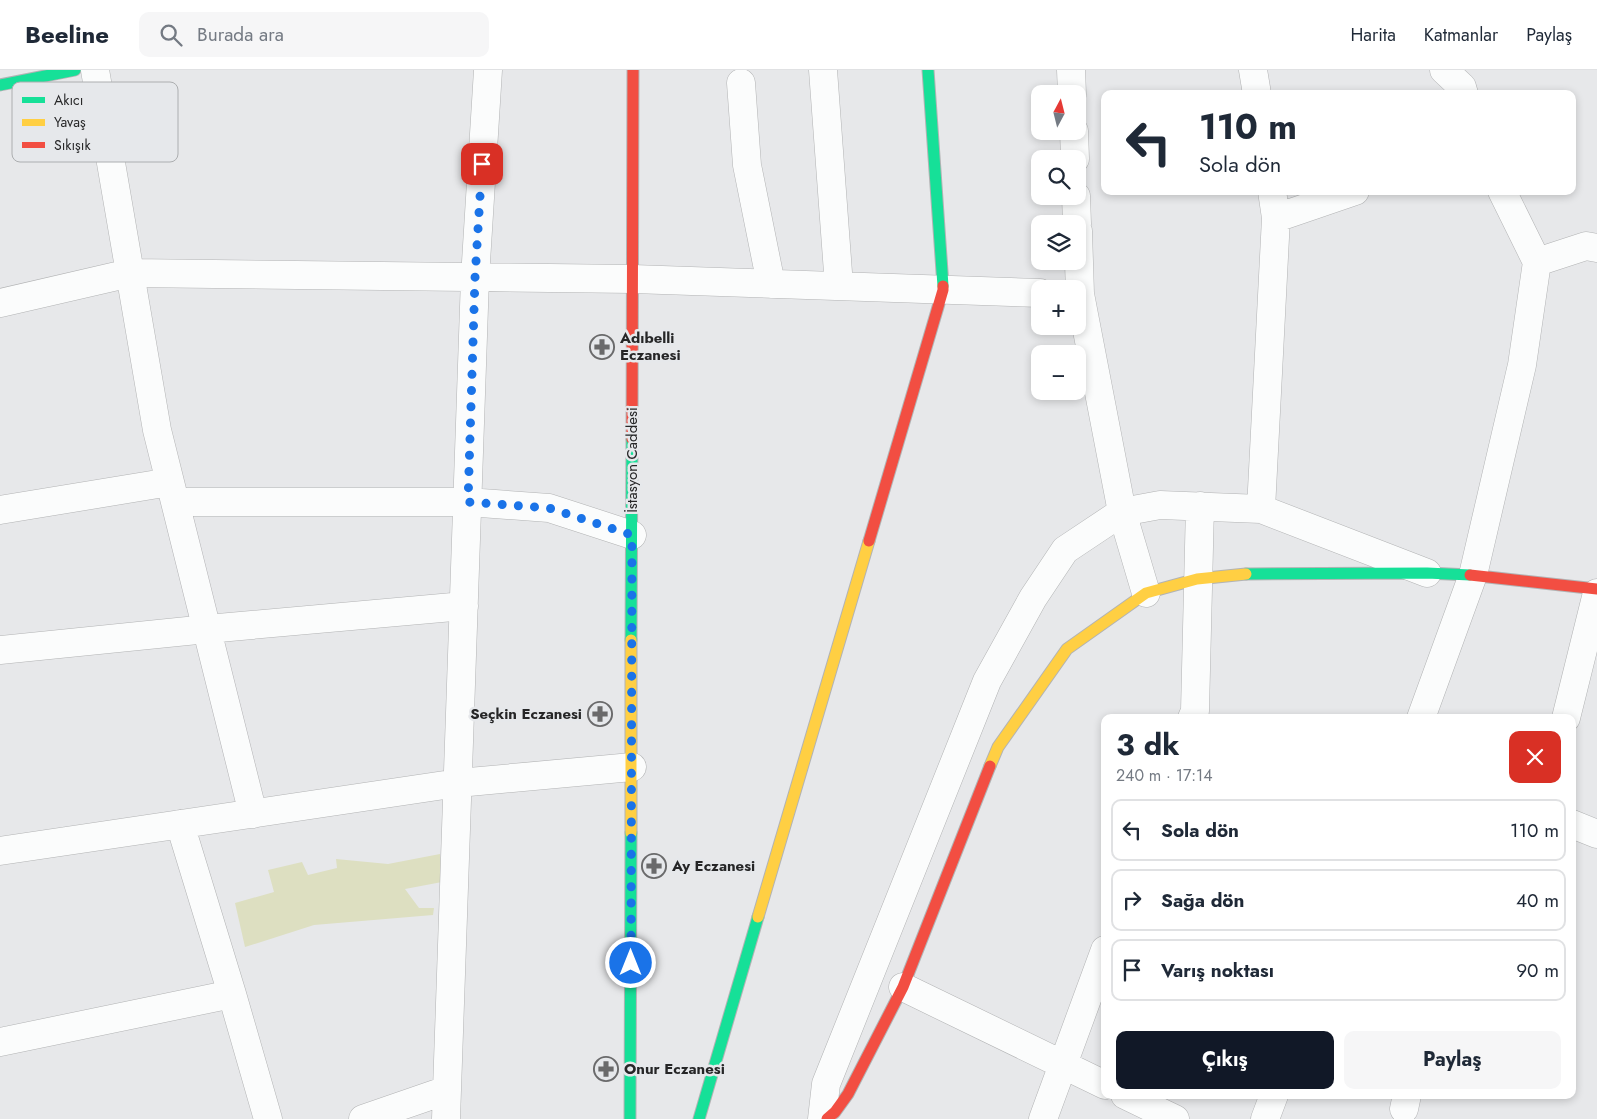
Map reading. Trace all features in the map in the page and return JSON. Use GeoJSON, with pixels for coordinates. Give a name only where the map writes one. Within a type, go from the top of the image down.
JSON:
{"type":"FeatureCollection","features":[{"type":"Feature","properties":{"kind":"street"},"geometry":{"type":"LineString","coordinates":[[15,82],[74,70]]}},
{"type":"Feature","properties":{"kind":"street"},"geometry":{"type":"LineString","coordinates":[[446,1119],[475,278],[488,70]]}},
{"type":"Feature","properties":{"kind":"street","name":"İstasyon Caddesi"},"geometry":{"type":"LineString","coordinates":[[630,1119],[633,70]]}},
{"type":"Feature","properties":{"kind":"street"},"geometry":{"type":"LineString","coordinates":[[823,70],[839,286]]}},
{"type":"Feature","properties":{"kind":"street"},"geometry":{"type":"LineString","coordinates":[[699,1119],[943,290],[928,70]]}},
{"type":"Feature","properties":{"kind":"street"},"geometry":{"type":"LineString","coordinates":[[1071,70],[1072,85]]}},
{"type":"Feature","properties":{"kind":"street"},"geometry":{"type":"LineString","coordinates":[[1253,70],[1256,90]]}},
{"type":"Feature","properties":{"kind":"street"},"geometry":{"type":"LineString","coordinates":[[1444,70],[1463,90]]}},
{"type":"Feature","properties":{"kind":"street"},"geometry":{"type":"LineString","coordinates":[[741,83],[747,165],[770,284]]}},
{"type":"Feature","properties":{"kind":"street"},"geometry":{"type":"LineString","coordinates":[[111,162],[157,430],[253,814]]}},
{"type":"Feature","properties":{"kind":"street"},"geometry":{"type":"LineString","coordinates":[[1261,509],[1276,218],[1273,195]]}},
{"type":"Feature","properties":{"kind":"street"},"geometry":{"type":"LineString","coordinates":[[1276,218],[1343,195]]}},
{"type":"Feature","properties":{"kind":"street"},"geometry":{"type":"LineString","coordinates":[[1422,714],[1473,575],[1522,365],[1537,262],[1504,195]]}},
{"type":"Feature","properties":{"kind":"street"},"geometry":{"type":"LineString","coordinates":[[1537,262],[1586,246],[1597,248]]}},
{"type":"Feature","properties":{"kind":"street"},"geometry":{"type":"LineString","coordinates":[[0,303],[130,273],[633,280],[1031,293]]}},
{"type":"Feature","properties":{"kind":"street"},"geometry":{"type":"LineString","coordinates":[[1086,329],[1122,512],[1146,593]]}},
{"type":"Feature","properties":{"kind":"street"},"geometry":{"type":"LineString","coordinates":[[0,510],[173,492],[468,502],[549,508],[632,535]]}},
{"type":"Feature","properties":{"kind":"street"},"geometry":{"type":"LineString","coordinates":[[822,1119],[826,1084],[987,681],[1033,598],[1065,550],[1122,512],[1160,505],[1261,509],[1427,573]]}},
{"type":"Feature","properties":{"kind":"street"},"geometry":{"type":"LineString","coordinates":[[1194,714],[1200,506]]}},
{"type":"Feature","properties":{"kind":"street"},"geometry":{"type":"LineString","coordinates":[[827,1119],[835,1112],[848,1094],[903,988],[998,747],[1067,648],[1146,593],[1197,579],[1258,573],[1427,573],[1473,575],[1597,589]]}},
{"type":"Feature","properties":{"kind":"street"},"geometry":{"type":"LineString","coordinates":[[1567,714],[1597,593]]}},
{"type":"Feature","properties":{"kind":"street"},"geometry":{"type":"LineString","coordinates":[[0,650],[464,606]]}},
{"type":"Feature","properties":{"kind":"street"},"geometry":{"type":"LineString","coordinates":[[0,851],[458,784],[632,767]]}},
{"type":"Feature","properties":{"kind":"street"},"geometry":{"type":"LineString","coordinates":[[180,824],[268,1119]]}},
{"type":"Feature","properties":{"kind":"street"},"geometry":{"type":"LineString","coordinates":[[1576,826],[1597,834]]}},
{"type":"Feature","properties":{"kind":"street"},"geometry":{"type":"LineString","coordinates":[[1043,1119],[1101,961]]}},
{"type":"Feature","properties":{"kind":"street"},"geometry":{"type":"LineString","coordinates":[[903,988],[1101,1083]]}},
{"type":"Feature","properties":{"kind":"street"},"geometry":{"type":"LineString","coordinates":[[0,1042],[232,994]]}},
{"type":"Feature","properties":{"kind":"street"},"geometry":{"type":"LineString","coordinates":[[363,1119],[447,1090]]}},
{"type":"Feature","properties":{"kind":"street"},"geometry":{"type":"LineString","coordinates":[[1133,1099],[1175,1119]]}},
{"type":"Feature","properties":{"kind":"street"},"geometry":{"type":"LineString","coordinates":[[1265,1119],[1272,1099]]}},
{"type":"Feature","properties":{"kind":"green space"},"geometry":{"type":"Polygon","coordinates":[[[440,854],[442,882],[405,889],[419,908],[434,908],[433,915],[314,925],[245,947],[235,903],[274,892],[268,870],[302,862],[308,875],[337,868],[336,859],[388,864],[440,854]]]}},
{"type":"Feature","properties":{"kind":"traffic: fast"},"geometry":{"type":"LineString","coordinates":[[15,82],[75,70]]}},
{"type":"Feature","properties":{"kind":"traffic: fast"},"geometry":{"type":"LineString","coordinates":[[928,70],[943,286]]}},
{"type":"Feature","properties":{"kind":"traffic: fast"},"geometry":{"type":"LineString","coordinates":[[0,85],[12,83]]}},
{"type":"Feature","properties":{"kind":"traffic: fast"},"geometry":{"type":"LineString","coordinates":[[631,640],[632,439]]}},
{"type":"Feature","properties":{"kind":"traffic: fast"},"geometry":{"type":"LineString","coordinates":[[1246,574],[1427,573],[1470,575]]}},
{"type":"Feature","properties":{"kind":"traffic: fast"},"geometry":{"type":"LineString","coordinates":[[630,1119],[631,833]]}},
{"type":"Feature","properties":{"kind":"traffic: fast"},"geometry":{"type":"LineString","coordinates":[[699,1119],[758,917]]}},
{"type":"Feature","properties":{"kind":"traffic: slow"},"geometry":{"type":"LineString","coordinates":[[758,917],[869,541]]}},
{"type":"Feature","properties":{"kind":"traffic: slow"},"geometry":{"type":"LineString","coordinates":[[990,766],[998,747],[1067,649],[1146,593],[1197,579],[1246,574]]}},
{"type":"Feature","properties":{"kind":"traffic: slow"},"geometry":{"type":"LineString","coordinates":[[631,640],[631,833]]}},
{"type":"Feature","properties":{"kind":"traffic: jam"},"geometry":{"type":"LineString","coordinates":[[632,439],[633,70]]}},
{"type":"Feature","properties":{"kind":"traffic: jam"},"geometry":{"type":"LineString","coordinates":[[869,541],[943,286]]}},
{"type":"Feature","properties":{"kind":"traffic: jam"},"geometry":{"type":"LineString","coordinates":[[1470,575],[1597,589]]}},
{"type":"Feature","properties":{"kind":"traffic: jam"},"geometry":{"type":"LineString","coordinates":[[827,1119],[835,1112],[848,1094],[903,987],[990,766]]}},
{"type":"Feature","properties":{"kind":"place","name":"Adıbelli Eczanesi"},"geometry":{"type":"Point","coordinates":[602,347]}},
{"type":"Feature","properties":{"kind":"place","name":"Seçkin Eczanesi"},"geometry":{"type":"Point","coordinates":[600,714]}},
{"type":"Feature","properties":{"kind":"place","name":"Ay Eczanesi"},"geometry":{"type":"Point","coordinates":[654,866]}},
{"type":"Feature","properties":{"kind":"place","name":"Onur Eczanesi"},"geometry":{"type":"Point","coordinates":[606,1069]}},
{"type":"Feature","properties":{"kind":"route"},"geometry":{"type":"LineString","coordinates":[[482,164],[475,278],[468,502],[549,508],[632,535],[631,963]]}}]}
